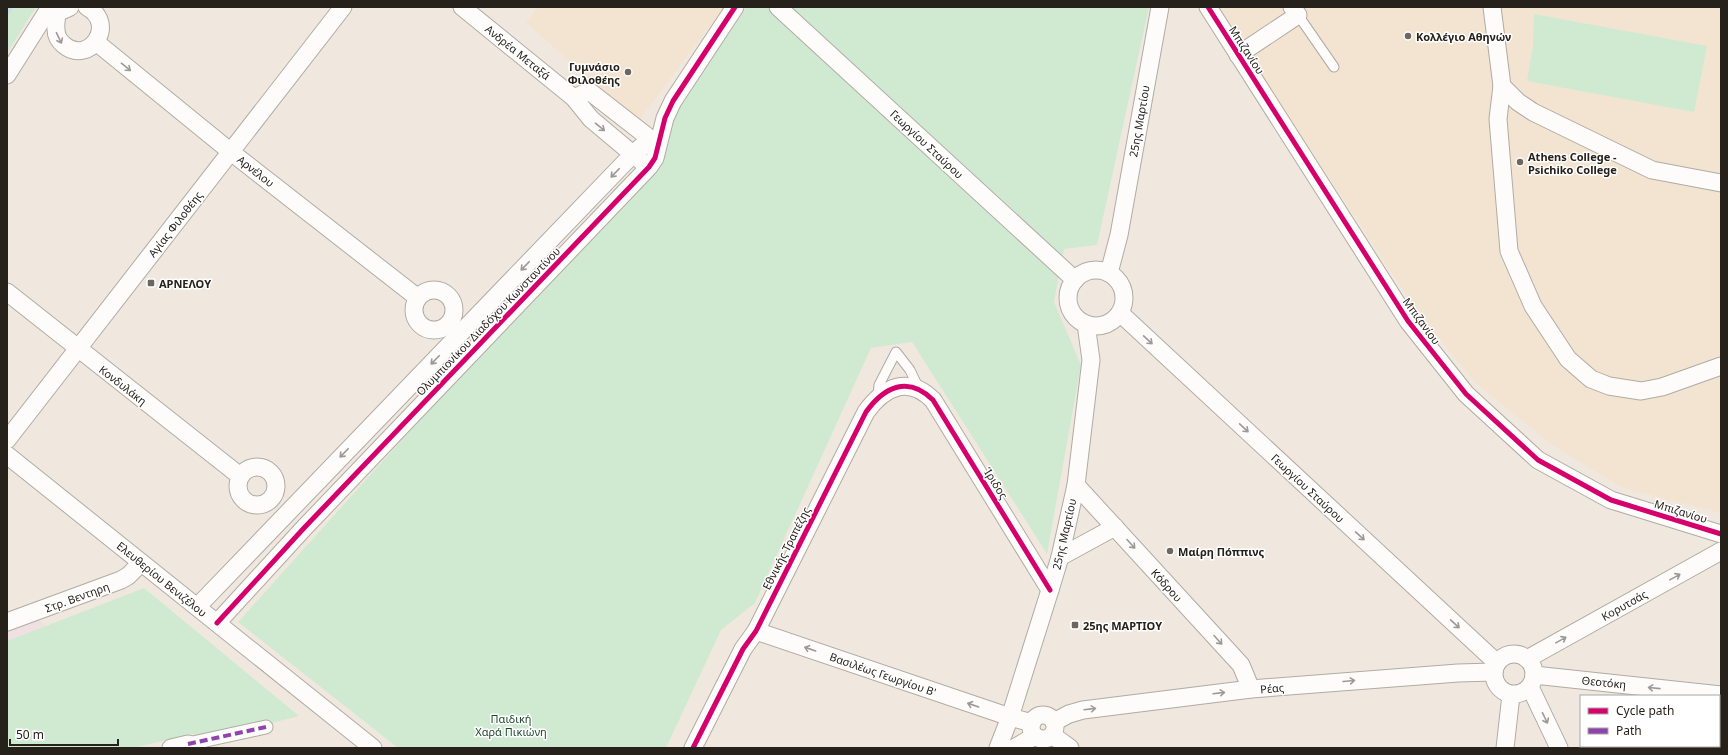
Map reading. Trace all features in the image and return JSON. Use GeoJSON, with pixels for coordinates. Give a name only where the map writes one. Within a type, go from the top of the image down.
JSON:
{"type":"FeatureCollection","features":[{"type":"Feature","properties":{"kind":"street"},"geometry":{"type":"LineString","coordinates":[[57,8],[55,29],[57,37],[61,43],[68,48],[83,50],[90,48],[96,42],[101,29],[97,15],[87,7]]}},
{"type":"Feature","properties":{"kind":"street","name":"Αγίας Φιλοθέης"},"geometry":{"type":"LineString","coordinates":[[7,440],[343,7]]}},
{"type":"Feature","properties":{"kind":"street","name":"Ανδρέα Μεταξά"},"geometry":{"type":"LineString","coordinates":[[462,7],[574,98],[591,119],[649,167]]}},
{"type":"Feature","properties":{"kind":"street","name":"Ολυμπιονίκου Διαδόχου Κωνσταντίνου"},"geometry":{"type":"LineString","coordinates":[[217,623],[304,528],[649,167],[655,158],[657,144],[665,118],[673,101],[735,7]]}},
{"type":"Feature","properties":{"kind":"street","name":"Γεωργίου Σταύρου"},"geometry":{"type":"LineString","coordinates":[[778,7],[1075,280]]}},
{"type":"Feature","properties":{"kind":"street","name":"25ης Μαρτίου"},"geometry":{"type":"LineString","coordinates":[[1101,272],[1119,235],[1160,7]]}},
{"type":"Feature","properties":{"kind":"street","name":"Μπιζανίου"},"geometry":{"type":"LineString","coordinates":[[1208,7],[1408,321],[1466,394],[1538,460],[1611,500],[1721,534]]}},
{"type":"Feature","properties":{"kind":"street"},"geometry":{"type":"LineString","coordinates":[[1492,7],[1502,86],[1498,119],[1509,251],[1533,306],[1568,359],[1591,379],[1609,386],[1641,391],[1662,387],[1721,366]]}},
{"type":"Feature","properties":{"kind":"street"},"geometry":{"type":"LineString","coordinates":[[7,75],[57,8]]}},
{"type":"Feature","properties":{"kind":"street"},"geometry":{"type":"LineString","coordinates":[[1238,55],[1295,11]]}},
{"type":"Feature","properties":{"kind":"street","name":"Αρνέλου"},"geometry":{"type":"LineString","coordinates":[[96,42],[231,152],[418,298]]}},
{"type":"Feature","properties":{"kind":"street"},"geometry":{"type":"LineString","coordinates":[[1502,86],[1518,102],[1533,112],[1652,170],[1721,183]]}},
{"type":"Feature","properties":{"kind":"street"},"geometry":{"type":"LineString","coordinates":[[574,98],[589,91],[657,144]]}},
{"type":"Feature","properties":{"kind":"street","name":"Ολυμπιονίκου Διαδόχου Κωνσταντίνου"},"geometry":{"type":"LineString","coordinates":[[197,607],[633,154],[642,146],[657,144]]}},
{"type":"Feature","properties":{"kind":"street"},"geometry":{"type":"LineString","coordinates":[[1101,272],[1116,279],[1122,286],[1124,295],[1123,305],[1113,319],[1097,326],[1086,324],[1074,315],[1071,308],[1069,294],[1075,280],[1083,274],[1101,272]]}},
{"type":"Feature","properties":{"kind":"street","name":"Κονδυλάκη"},"geometry":{"type":"LineString","coordinates":[[7,292],[240,476]]}},
{"type":"Feature","properties":{"kind":"street","name":"Γεωργίου Σταύρου"},"geometry":{"type":"LineString","coordinates":[[1113,319],[1496,667]]}},
{"type":"Feature","properties":{"kind":"street","name":"25ης Μαρτίου"},"geometry":{"type":"LineString","coordinates":[[1091,360],[1113,319]]}},
{"type":"Feature","properties":{"kind":"street","name":"25ης Μαρτίου"},"geometry":{"type":"LineString","coordinates":[[998,748],[1010,717],[1060,557],[1076,485],[1091,360],[1086,324]]}},
{"type":"Feature","properties":{"kind":"street","name":"Εθνικής Τραπέζης"},"geometry":{"type":"LineString","coordinates":[[693,748],[743,649],[756,631],[866,412],[878,396],[894,388],[904,387],[919,389]]}},
{"type":"Feature","properties":{"kind":"street","name":"Ίριδος"},"geometry":{"type":"LineString","coordinates":[[919,389],[933,400],[1050,590]]}},
{"type":"Feature","properties":{"kind":"street","name":"Ελευθερίου Βενιζέλου"},"geometry":{"type":"LineString","coordinates":[[7,455],[372,748]]}},
{"type":"Feature","properties":{"kind":"street","name":"Κόδρου"},"geometry":{"type":"LineString","coordinates":[[1076,485],[1241,665],[1251,689]]}},
{"type":"Feature","properties":{"kind":"street"},"geometry":{"type":"LineString","coordinates":[[1060,557],[1115,527]]}},
{"type":"Feature","properties":{"kind":"street","name":"Κορυτσάς"},"geometry":{"type":"LineString","coordinates":[[1527,659],[1721,552]]}},
{"type":"Feature","properties":{"kind":"street","name":"Στρ. Βεντηρη"},"geometry":{"type":"LineString","coordinates":[[9,619],[122,580],[141,563]]}},
{"type":"Feature","properties":{"kind":"street","name":"Βασιλέως Γεωργίου Β'"},"geometry":{"type":"LineString","coordinates":[[756,631],[1010,717],[1034,730]]}},
{"type":"Feature","properties":{"kind":"street"},"geometry":{"type":"LineString","coordinates":[[1532,681],[1519,694],[1511,695],[1498,687],[1494,680],[1496,667],[1506,656],[1511,654],[1517,654],[1527,659],[1531,663],[1532,681],[1559,748]]}},
{"type":"Feature","properties":{"kind":"street","name":"Ρέας"},"geometry":{"type":"LineString","coordinates":[[1053,728],[1069,714],[1083,710],[1251,689],[1458,673],[1496,667]]}},
{"type":"Feature","properties":{"kind":"street","name":"Θεοτόκη"},"geometry":{"type":"LineString","coordinates":[[1532,681],[1721,695]]}},
{"type":"Feature","properties":{"kind":"street"},"geometry":{"type":"LineString","coordinates":[[1505,748],[1511,695]]}},
{"type":"Feature","properties":{"kind":"street"},"geometry":{"type":"LineString","coordinates":[[1014,748],[1034,730],[1034,719],[1043,715],[1051,718],[1053,728],[1070,748]]}},
{"type":"Feature","properties":{"kind":"street"},"geometry":{"type":"LineString","coordinates":[[171,748],[193,746],[266,727]]}},
{"type":"Feature","properties":{"kind":"lane"},"geometry":{"type":"LineString","coordinates":[[1295,11],[1334,67]]}},
{"type":"Feature","properties":{"kind":"lane","name":"Εθνικής Τραπέζης"},"geometry":{"type":"LineString","coordinates":[[878,396],[879,385],[896,352],[910,370],[919,389]]}},
{"type":"Feature","properties":{"kind":"shaded area","name":"Γυμνάσιο Φιλοθέης"},"geometry":{"type":"Polygon","coordinates":[[[538,7],[724,7],[637,123],[526,22],[538,7]]]}},
{"type":"Feature","properties":{"kind":"shaded area","name":"Athens College - Psichiko College"},"geometry":{"type":"Polygon","coordinates":[[[1217,7],[1721,7],[1721,513],[1623,488],[1552,445],[1477,384],[1420,316],[1217,7]]]}},
{"type":"Feature","properties":{"kind":"shaded area"},"geometry":{"type":"Polygon","coordinates":[[[26,609],[46,626],[7,641],[7,612],[26,609]]]}},
{"type":"Feature","properties":{"kind":"green space"},"geometry":{"type":"Polygon","coordinates":[[[7,7],[36,7],[7,53],[7,7]]]}},
{"type":"Feature","properties":{"kind":"green space","name":"Παιδική Χαρά Πικιώνη"},"geometry":{"type":"Polygon","coordinates":[[[747,7],[1149,7],[1097,245],[1064,249],[1054,302],[1081,365],[1047,554],[912,342],[871,348],[755,603],[721,630],[666,748],[398,748],[238,622],[435,403],[654,169],[681,101],[747,7]]]}},
{"type":"Feature","properties":{"kind":"green space"},"geometry":{"type":"Polygon","coordinates":[[[1534,14],[1707,46],[1694,112],[1527,81],[1533,46],[1534,14]]]}},
{"type":"Feature","properties":{"kind":"green space"},"geometry":{"type":"Polygon","coordinates":[[[144,588],[299,716],[215,738],[192,734],[133,748],[7,748],[7,641],[144,588]]]}},
{"type":"Feature","properties":{"kind":"waterway"},"geometry":{"type":"LineString","coordinates":[[7,13],[11,7]]}},
{"type":"Feature","properties":{"kind":"marked path"},"geometry":{"type":"LineString","coordinates":[[188,744],[266,727]]}},
{"type":"Feature","properties":{"kind":"cycle path"},"geometry":{"type":"LineString","coordinates":[[217,623],[304,528],[649,167],[655,158],[665,118],[673,101],[735,7]]}},
{"type":"Feature","properties":{"kind":"cycle path"},"geometry":{"type":"LineString","coordinates":[[1208,7],[1408,321],[1466,394],[1538,460],[1611,500],[1721,534]]}},
{"type":"Feature","properties":{"kind":"cycle path"},"geometry":{"type":"LineString","coordinates":[[693,748],[743,649],[756,631],[866,412],[881,396],[897,387],[906,386],[915,388],[924,392],[933,400],[1050,590]]}},
{"type":"Feature","properties":{"kind":"place","name":"Κολλέγιο Αθηνών"},"geometry":{"type":"Point","coordinates":[1408,36]}},
{"type":"Feature","properties":{"kind":"place","name":"Γυμνάσιο Φιλοθέης"},"geometry":{"type":"Point","coordinates":[628,72]}},
{"type":"Feature","properties":{"kind":"place","name":"Athens College - Psichiko College"},"geometry":{"type":"Point","coordinates":[1520,162]}},
{"type":"Feature","properties":{"kind":"place","name":"ΑΡΝΕΛΟΥ"},"geometry":{"type":"Point","coordinates":[151,283]}},
{"type":"Feature","properties":{"kind":"place","name":"Μαίρη Πόππινς"},"geometry":{"type":"Point","coordinates":[1170,551]}},
{"type":"Feature","properties":{"kind":"place","name":"25ης ΜΑΡΤΙΟΥ"},"geometry":{"type":"Point","coordinates":[1075,625]}}]}
